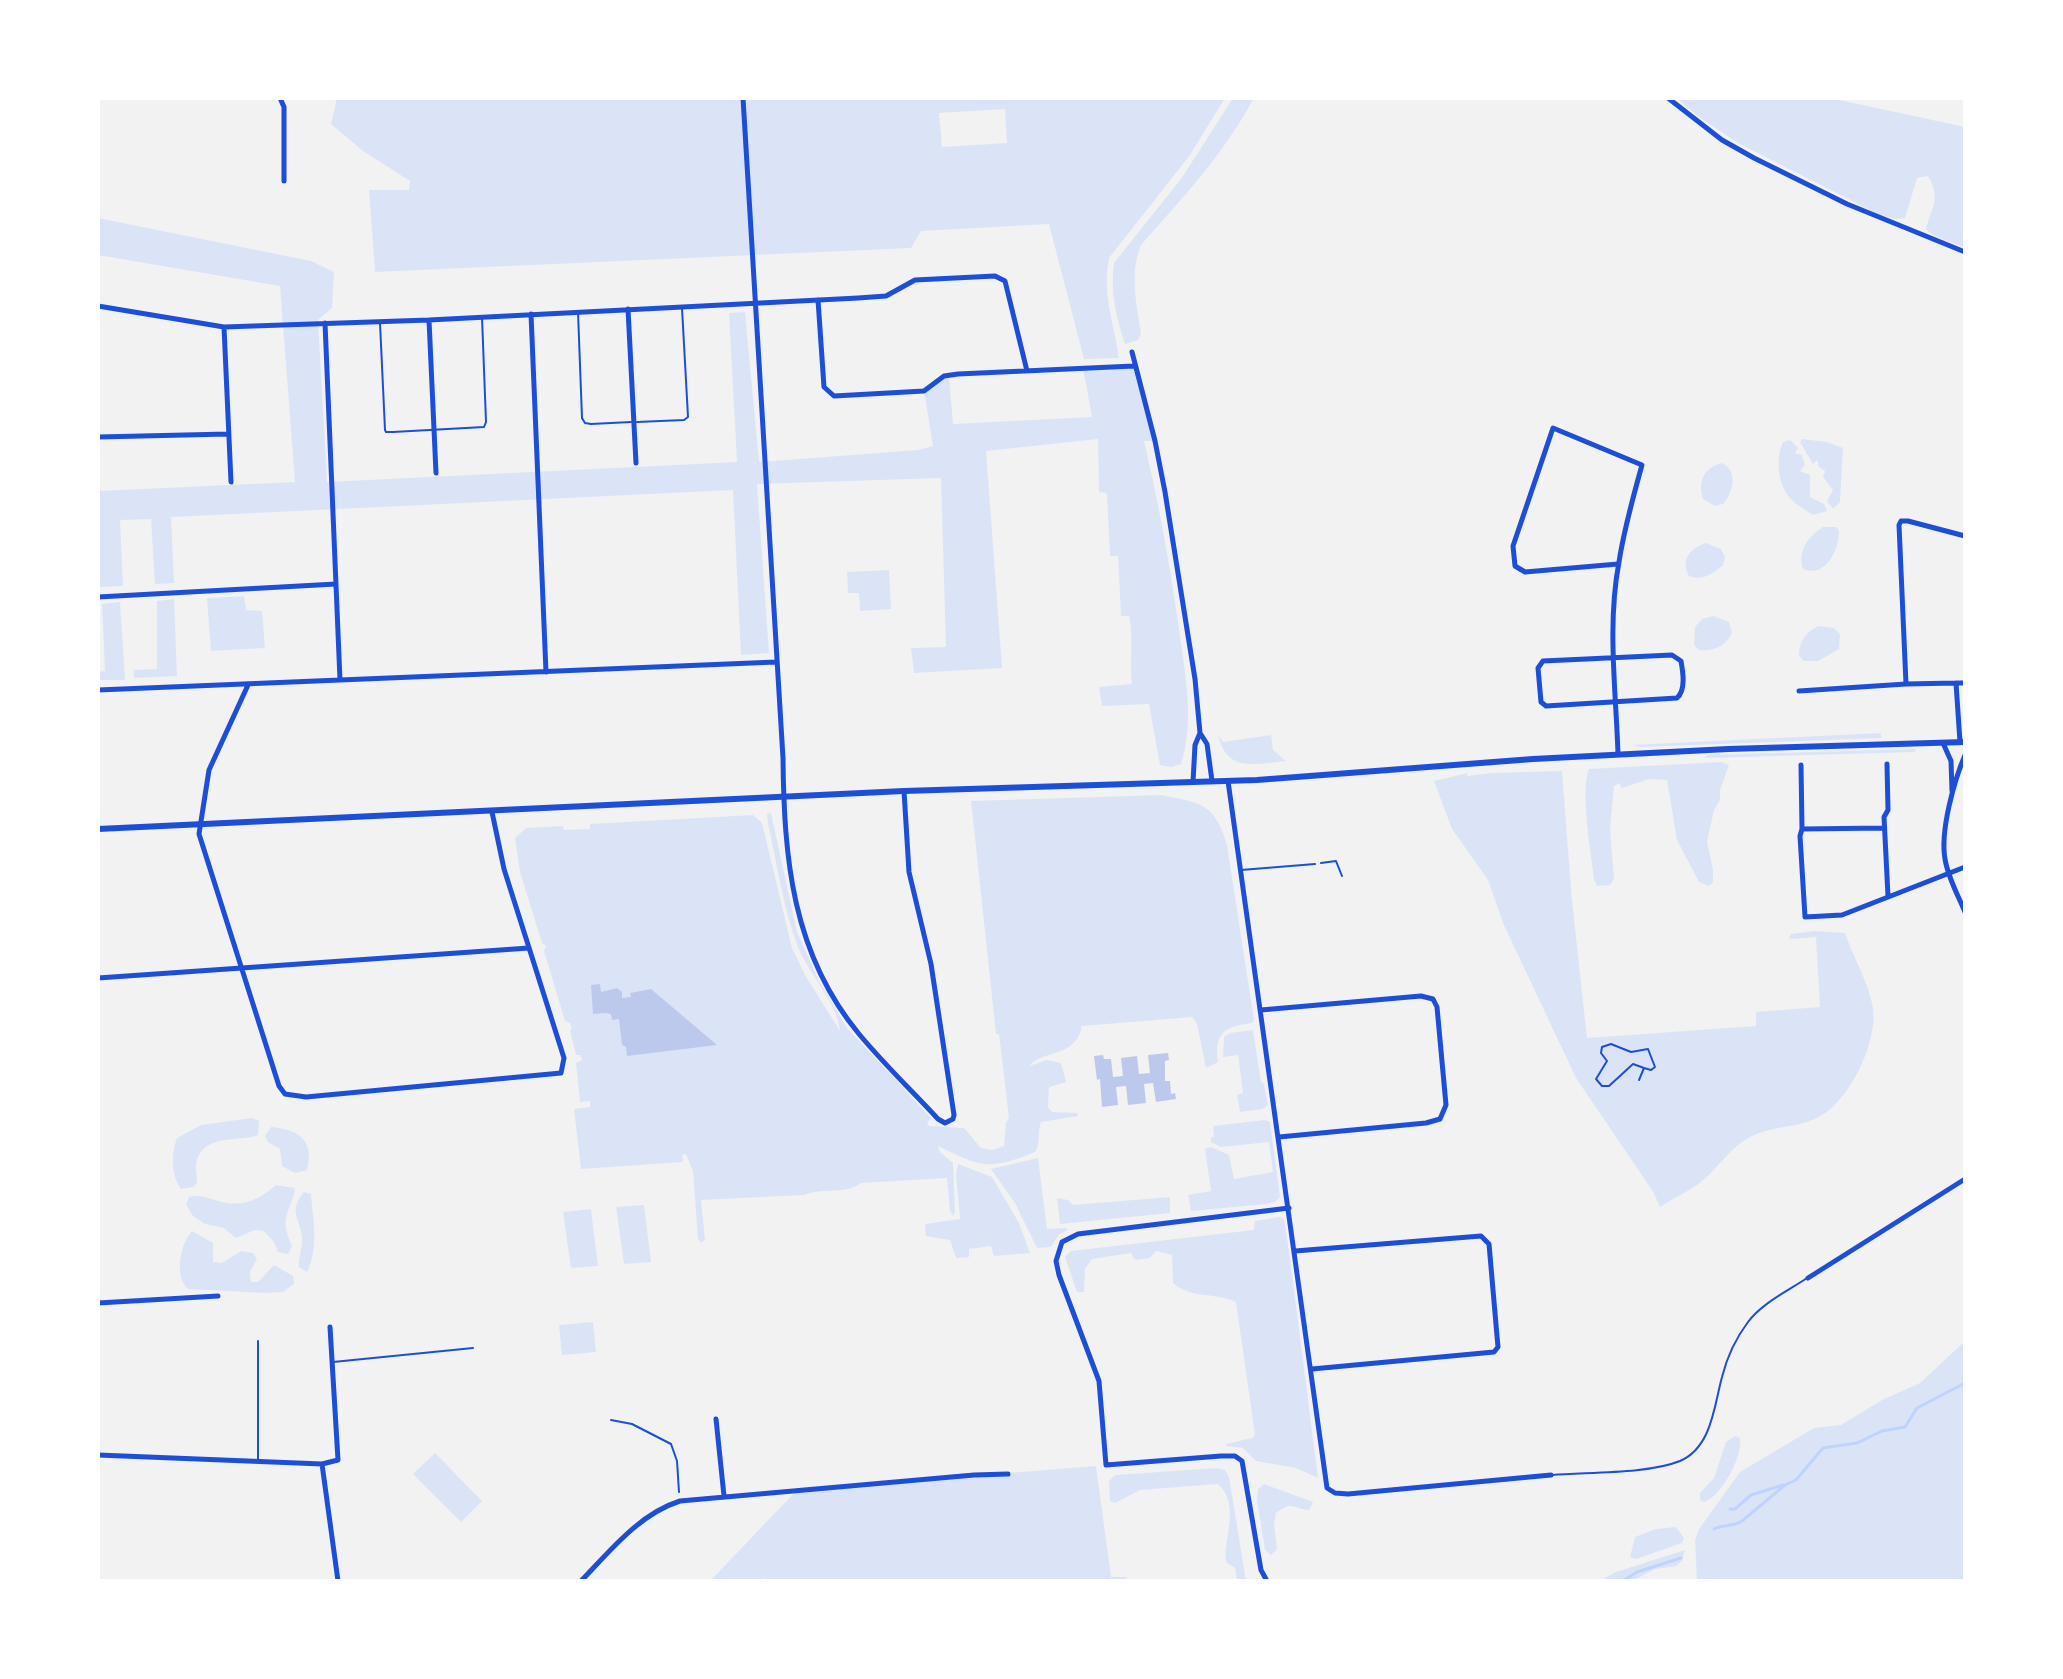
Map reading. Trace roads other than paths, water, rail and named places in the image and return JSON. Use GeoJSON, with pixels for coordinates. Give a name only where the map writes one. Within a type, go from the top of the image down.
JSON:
{"type":"FeatureCollection","features":[{"type":"Feature","properties":{"kind":"street"},"geometry":{"type":"LineString","coordinates":[[280,98],[284,107],[284,181]]}},
{"type":"Feature","properties":{"kind":"street"},"geometry":{"type":"LineString","coordinates":[[743,98],[784,828],[795,904],[802,932],[820,971],[859,1034],[938,1119],[950,1121],[954,1111],[931,964],[909,872],[904,791]]}},
{"type":"Feature","properties":{"kind":"street"},"geometry":{"type":"LineString","coordinates":[[1668,98],[1722,140],[1754,158],[1847,204],[1965,252]]}},
{"type":"Feature","properties":{"kind":"street"},"geometry":{"type":"LineString","coordinates":[[98,306],[224,327],[380,322],[886,296],[915,280],[995,276],[1005,281],[1027,371]]}},
{"type":"Feature","properties":{"kind":"street"},"geometry":{"type":"LineString","coordinates":[[818,300],[824,387],[834,396],[924,391],[944,376],[1134,366]]}},
{"type":"Feature","properties":{"kind":"street"},"geometry":{"type":"LineString","coordinates":[[628,309],[636,463]]}},
{"type":"Feature","properties":{"kind":"street"},"geometry":{"type":"LineString","coordinates":[[531,314],[546,672]]}},
{"type":"Feature","properties":{"kind":"street"},"geometry":{"type":"LineString","coordinates":[[429,320],[436,473]]}},
{"type":"Feature","properties":{"kind":"street"},"geometry":{"type":"LineString","coordinates":[[325,323],[340,680]]}},
{"type":"Feature","properties":{"kind":"street"},"geometry":{"type":"LineString","coordinates":[[224,327],[231,482]]}},
{"type":"Feature","properties":{"kind":"street"},"geometry":{"type":"LineString","coordinates":[[1132,352],[1155,441],[1176,555],[1200,733],[1207,744],[1212,781]]}},
{"type":"Feature","properties":{"kind":"street"},"geometry":{"type":"LineString","coordinates":[[1618,564],[1525,572],[1515,566],[1513,546],[1553,428],[1642,465],[1618,564],[1613,656],[1618,754]]}},
{"type":"Feature","properties":{"kind":"street"},"geometry":{"type":"LineString","coordinates":[[98,437],[228,434]]}},
{"type":"Feature","properties":{"kind":"street"},"geometry":{"type":"LineString","coordinates":[[1906,684],[1899,525],[1904,521],[1965,536]]}},
{"type":"Feature","properties":{"kind":"street"},"geometry":{"type":"LineString","coordinates":[[98,597],[336,584]]}},
{"type":"Feature","properties":{"kind":"street"},"geometry":{"type":"LineString","coordinates":[[1672,655],[1681,661],[1682,691],[1677,698],[1542,705],[1538,668],[1543,661],[1613,656],[1672,655]]}},
{"type":"Feature","properties":{"kind":"street"},"geometry":{"type":"LineString","coordinates":[[98,690],[776,662]]}},
{"type":"Feature","properties":{"kind":"street"},"geometry":{"type":"LineString","coordinates":[[98,829],[904,791],[1228,781],[1618,754],[1962,742],[1956,683]]}},
{"type":"Feature","properties":{"kind":"street"},"geometry":{"type":"LineString","coordinates":[[1799,691],[1965,683]]}},
{"type":"Feature","properties":{"kind":"street"},"geometry":{"type":"LineString","coordinates":[[248,685],[209,770],[198,824],[279,1086],[285,1094],[306,1097],[561,1073],[564,1058],[504,869],[492,812]]}},
{"type":"Feature","properties":{"kind":"street"},"geometry":{"type":"LineString","coordinates":[[1193,782],[1195,745],[1200,733]]}},
{"type":"Feature","properties":{"kind":"street"},"geometry":{"type":"LineString","coordinates":[[1943,743],[1951,761],[1953,796]]}},
{"type":"Feature","properties":{"kind":"street"},"geometry":{"type":"LineString","coordinates":[[1965,755],[1944,843],[1948,872],[1965,912]]}},
{"type":"Feature","properties":{"kind":"street"},"geometry":{"type":"LineString","coordinates":[[1887,764],[1888,810],[1884,828],[1888,896]]}},
{"type":"Feature","properties":{"kind":"street"},"geometry":{"type":"LineString","coordinates":[[1801,765],[1800,836],[1805,917],[1842,915],[1965,867]]}},
{"type":"Feature","properties":{"kind":"street"},"geometry":{"type":"LineString","coordinates":[[1228,781],[1326,1482],[1332,1492],[1348,1494],[1551,1475]]}},
{"type":"Feature","properties":{"kind":"street"},"geometry":{"type":"LineString","coordinates":[[1802,829],[1884,828]]}},
{"type":"Feature","properties":{"kind":"street"},"geometry":{"type":"LineString","coordinates":[[98,978],[529,948]]}},
{"type":"Feature","properties":{"kind":"street"},"geometry":{"type":"LineString","coordinates":[[1261,1010],[1421,996],[1433,999],[1437,1007],[1446,1105],[1440,1119],[1426,1123],[1279,1137]]}},
{"type":"Feature","properties":{"kind":"street"},"geometry":{"type":"LineString","coordinates":[[1808,1278],[1965,1179]]}},
{"type":"Feature","properties":{"kind":"street"},"geometry":{"type":"LineString","coordinates":[[1267,1581],[1261,1570],[1242,1461],[1235,1456],[1106,1465],[1099,1381],[1059,1275],[1057,1253],[1066,1238],[1078,1234],[1289,1208]]}},
{"type":"Feature","properties":{"kind":"street"},"geometry":{"type":"LineString","coordinates":[[1295,1251],[1481,1236],[1489,1244],[1498,1347],[1494,1352],[1312,1369]]}},
{"type":"Feature","properties":{"kind":"street"},"geometry":{"type":"LineString","coordinates":[[98,1303],[218,1296]]}},
{"type":"Feature","properties":{"kind":"street"},"geometry":{"type":"LineString","coordinates":[[98,1455],[322,1464],[338,1460],[330,1327]]}},
{"type":"Feature","properties":{"kind":"street"},"geometry":{"type":"LineString","coordinates":[[716,1419],[724,1496]]}},
{"type":"Feature","properties":{"kind":"street"},"geometry":{"type":"LineString","coordinates":[[322,1464],[338,1581]]}},
{"type":"Feature","properties":{"kind":"street"},"geometry":{"type":"LineString","coordinates":[[581,1581],[642,1521],[660,1507],[680,1501],[1008,1474]]}},
{"type":"Feature","properties":{"kind":"lane"},"geometry":{"type":"LineString","coordinates":[[578,312],[582,418],[585,423],[684,420],[688,417],[682,306]]}},
{"type":"Feature","properties":{"kind":"lane"},"geometry":{"type":"LineString","coordinates":[[380,322],[386,432],[434,430],[484,427],[482,317]]}},
{"type":"Feature","properties":{"kind":"lane"},"geometry":{"type":"LineString","coordinates":[[1240,870],[1315,864]]}},
{"type":"Feature","properties":{"kind":"lane"},"geometry":{"type":"LineString","coordinates":[[1551,1475],[1665,1465],[1689,1456],[1700,1446],[1731,1350],[1748,1322],[1758,1311],[1808,1278]]}},
{"type":"Feature","properties":{"kind":"lane"},"geometry":{"type":"LineString","coordinates":[[258,1341],[258,1461]]}},
{"type":"Feature","properties":{"kind":"lane"},"geometry":{"type":"LineString","coordinates":[[332,1363],[473,1348]]}},
{"type":"Feature","properties":{"kind":"waterway"},"geometry":{"type":"LineString","coordinates":[[1714,1529],[1742,1521],[1785,1485],[1796,1480],[1823,1448],[1857,1443],[1882,1431],[1905,1427],[1917,1408],[1965,1383]]}},
{"type":"Feature","properties":{"kind":"waterway"},"geometry":{"type":"LineString","coordinates":[[1730,1509],[1735,1509],[1751,1495],[1783,1485]]}},
{"type":"Feature","properties":{"kind":"waterway"},"geometry":{"type":"LineString","coordinates":[[1623,1581],[1637,1572],[1681,1558]]}}]}
